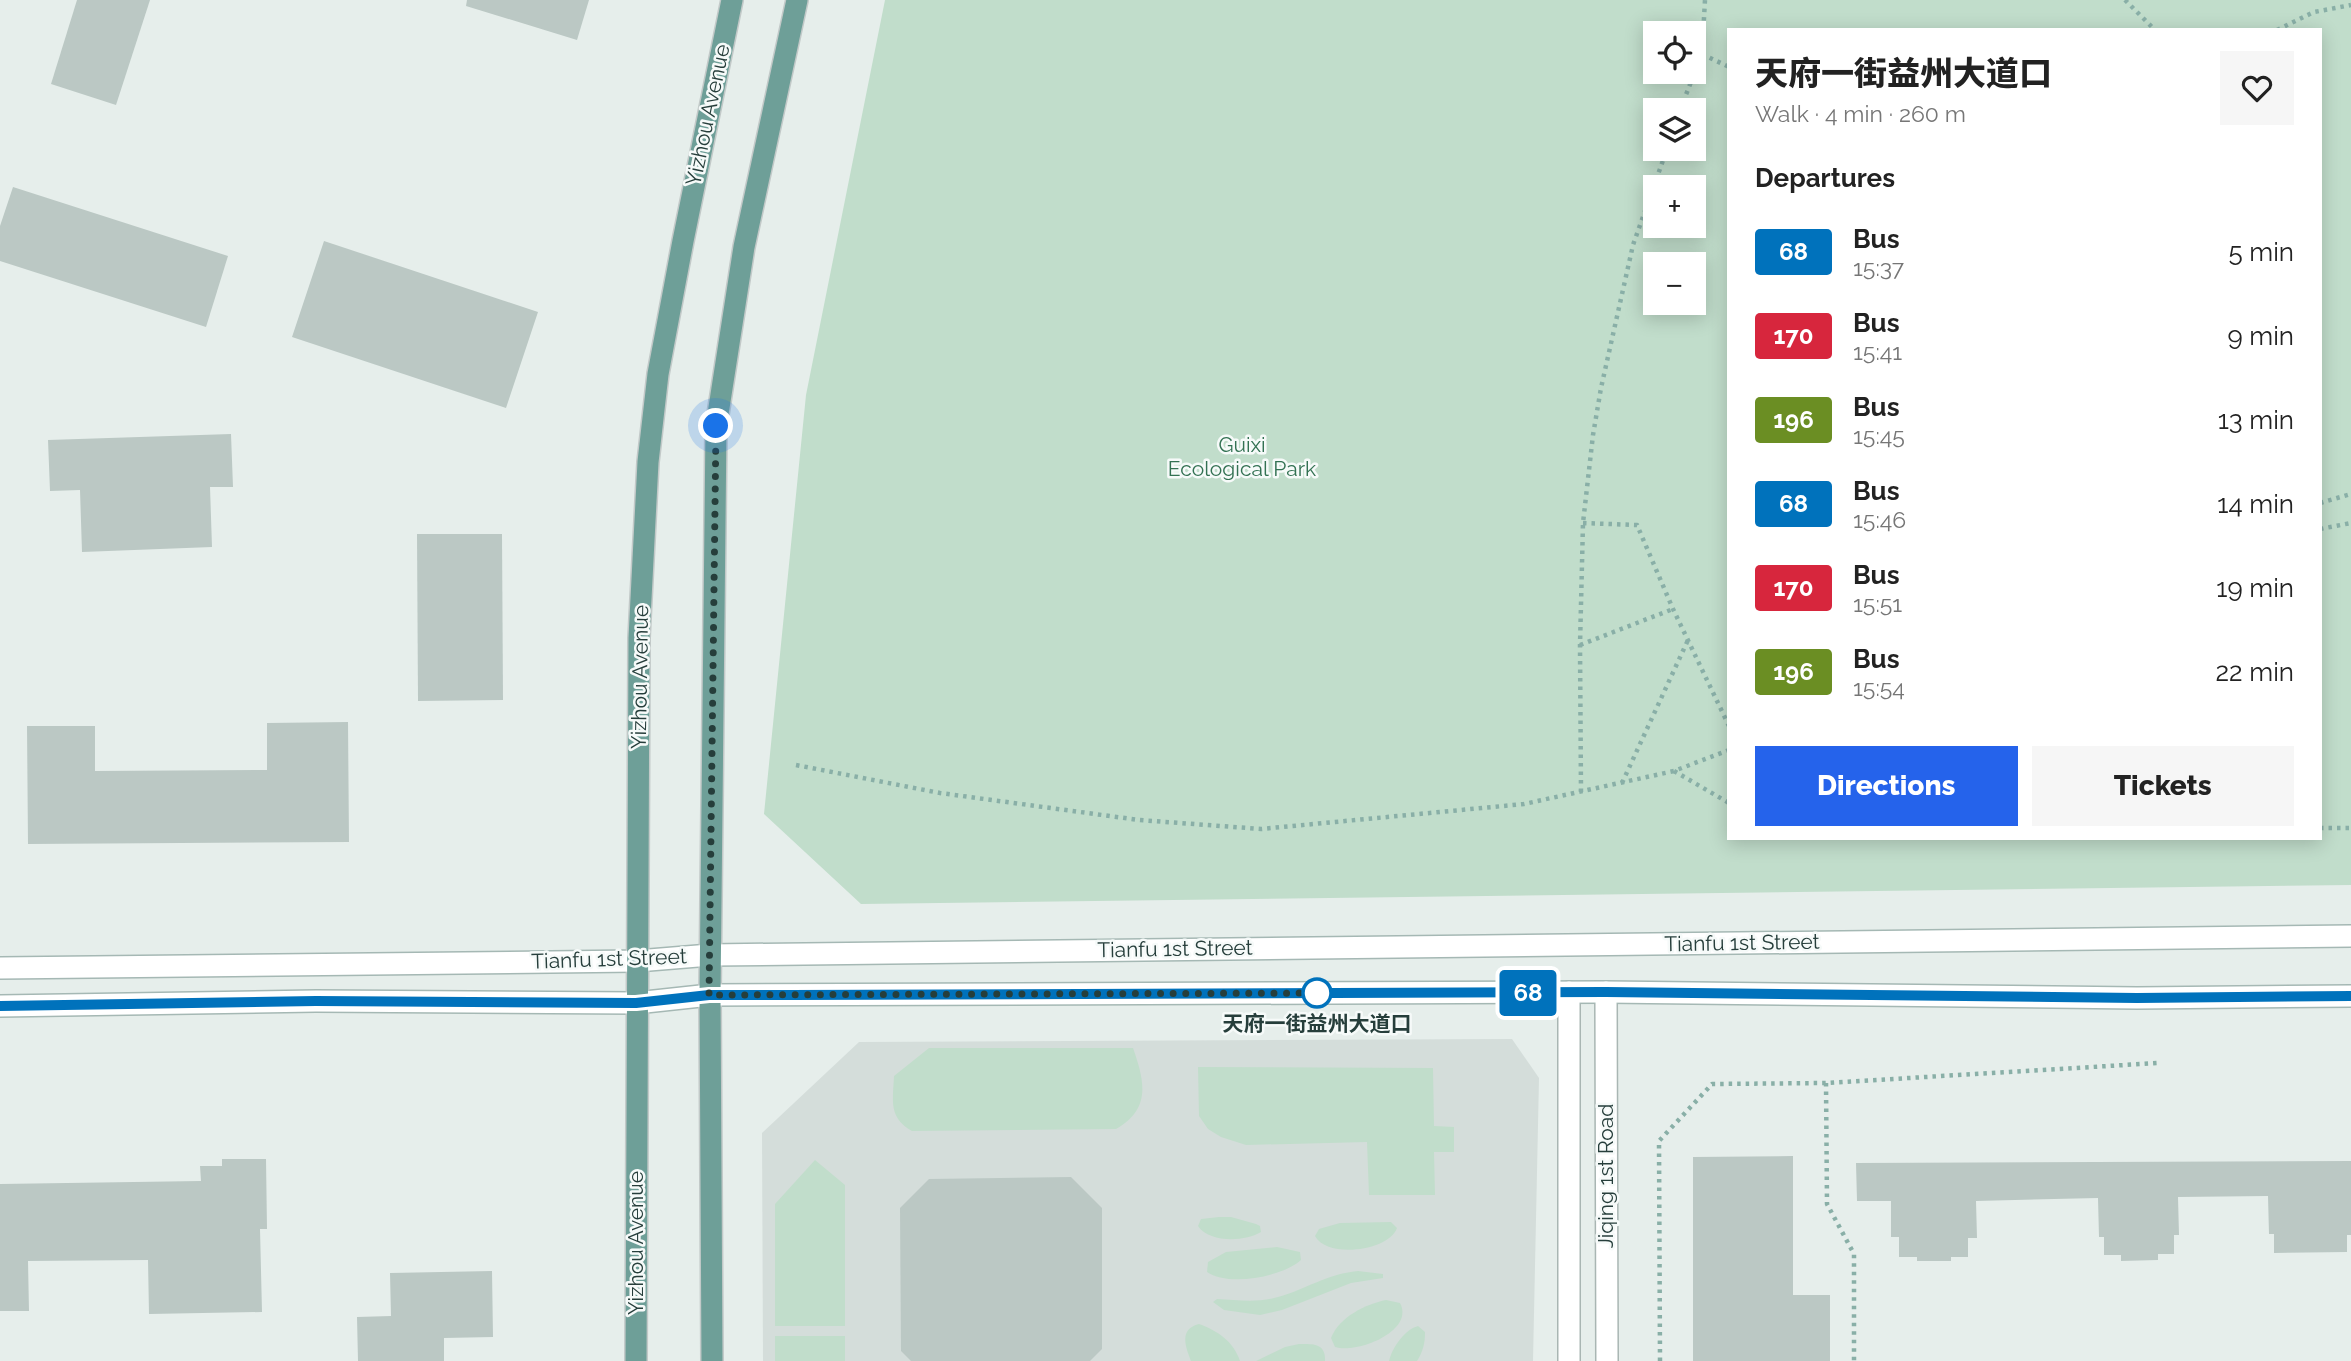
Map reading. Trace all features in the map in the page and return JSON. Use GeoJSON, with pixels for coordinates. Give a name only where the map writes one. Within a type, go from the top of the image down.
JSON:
{"type":"FeatureCollection","features":[{"type":"Feature","properties":{"kind":"main road","name":"Yizhou Avenue"},"geometry":{"type":"LineString","coordinates":[[636,1361],[639,638],[648,462],[665,334],[732,0]]}},
{"type":"Feature","properties":{"kind":"main road"},"geometry":{"type":"LineString","coordinates":[[712,1361],[709,995],[716,426],[744,247],[797,0]]}},
{"type":"Feature","properties":{"kind":"main road","name":"Tianfu 1st Street"},"geometry":{"type":"LineString","coordinates":[[0,968],[637,961],[710,955],[2351,936]]}},
{"type":"Feature","properties":{"kind":"main road","name":"Jiqing 1st Road"},"geometry":{"type":"LineString","coordinates":[[1569,992],[1569,1361]]}},
{"type":"Feature","properties":{"kind":"main road","name":"Tianfu 1st Street"},"geometry":{"type":"LineString","coordinates":[[0,1006],[316,1001],[636,1003],[709,995],[1606,992],[2137,998],[2351,996]]}},
{"type":"Feature","properties":{"kind":"main road","name":"Jiqing 1st Road"},"geometry":{"type":"LineString","coordinates":[[1606,992],[1607,1361]]}},
{"type":"Feature","properties":{"kind":"path"},"geometry":{"type":"LineString","coordinates":[[1704,21],[1705,0]]}},
{"type":"Feature","properties":{"kind":"path"},"geometry":{"type":"LineString","coordinates":[[2125,0],[2153,28]]}},
{"type":"Feature","properties":{"kind":"path"},"geometry":{"type":"LineString","coordinates":[[2281,28],[2314,12],[2351,5]]}},
{"type":"Feature","properties":{"kind":"path"},"geometry":{"type":"LineString","coordinates":[[1706,56],[1727,66]]}},
{"type":"Feature","properties":{"kind":"path"},"geometry":{"type":"LineString","coordinates":[[1581,792],[1583,523],[1601,388],[1633,245],[1663,161]]}},
{"type":"Feature","properties":{"kind":"path"},"geometry":{"type":"LineString","coordinates":[[2322,502],[2351,494]]}},
{"type":"Feature","properties":{"kind":"path"},"geometry":{"type":"LineString","coordinates":[[1583,523],[1637,525],[1673,609],[1727,722]]}},
{"type":"Feature","properties":{"kind":"path"},"geometry":{"type":"LineString","coordinates":[[2322,529],[2351,523]]}},
{"type":"Feature","properties":{"kind":"path"},"geometry":{"type":"LineString","coordinates":[[1580,645],[1673,609]]}},
{"type":"Feature","properties":{"kind":"path"},"geometry":{"type":"LineString","coordinates":[[1622,782],[1688,639]]}},
{"type":"Feature","properties":{"kind":"path"},"geometry":{"type":"LineString","coordinates":[[796,765],[967,796],[1139,820],[1261,829],[1524,804],[1674,771],[1727,751]]}},
{"type":"Feature","properties":{"kind":"path"},"geometry":{"type":"LineString","coordinates":[[1674,771],[1727,802]]}},
{"type":"Feature","properties":{"kind":"path"},"geometry":{"type":"LineString","coordinates":[[2322,828],[2351,828]]}},
{"type":"Feature","properties":{"kind":"path"},"geometry":{"type":"LineString","coordinates":[[1660,1361],[1659,1141],[1712,1084],[1826,1083],[2158,1063]]}},
{"type":"Feature","properties":{"kind":"path"},"geometry":{"type":"LineString","coordinates":[[1826,1083],[1827,1204],[1854,1254],[1854,1361]]}},
{"type":"Feature","properties":{"kind":"shaded area"},"geometry":{"type":"Polygon","coordinates":[[[1512,1039],[1539,1078],[1533,1361],[763,1361],[762,1133],[859,1042],[1512,1039]]]}},
{"type":"Feature","properties":{"kind":"green space","name":"Guixi Ecological Park"},"geometry":{"type":"Polygon","coordinates":[[[885,0],[2351,0],[2351,885],[861,904],[764,814],[806,395],[885,0]]]}},
{"type":"Feature","properties":{"kind":"green space"},"geometry":{"type":"Polygon","coordinates":[[[929,1048],[1133,1048],[1142,1083],[1140,1104],[1135,1113],[1116,1129],[912,1131],[904,1126],[895,1114],[894,1076],[929,1048]]]}},
{"type":"Feature","properties":{"kind":"green space"},"geometry":{"type":"Polygon","coordinates":[[[1198,1067],[1433,1068],[1434,1126],[1454,1127],[1454,1152],[1434,1152],[1435,1195],[1369,1195],[1367,1142],[1246,1145],[1221,1137],[1208,1129],[1199,1116],[1198,1067]]]}},
{"type":"Feature","properties":{"kind":"green space"},"geometry":{"type":"Polygon","coordinates":[[[815,1160],[845,1185],[845,1326],[775,1326],[775,1204],[815,1160]]]}},
{"type":"Feature","properties":{"kind":"green space"},"geometry":{"type":"Polygon","coordinates":[[[1231,1217],[1256,1224],[1260,1226],[1261,1232],[1246,1238],[1228,1239],[1210,1236],[1198,1226],[1201,1219],[1231,1217]]]}},
{"type":"Feature","properties":{"kind":"green space"},"geometry":{"type":"Polygon","coordinates":[[[1391,1222],[1397,1228],[1392,1236],[1371,1247],[1344,1250],[1332,1248],[1315,1236],[1319,1229],[1340,1223],[1391,1222]]]}},
{"type":"Feature","properties":{"kind":"green space"},"geometry":{"type":"Polygon","coordinates":[[[1277,1247],[1300,1252],[1301,1260],[1281,1271],[1255,1278],[1228,1279],[1207,1272],[1208,1262],[1226,1252],[1277,1247]]]}},
{"type":"Feature","properties":{"kind":"green space"},"geometry":{"type":"Polygon","coordinates":[[[1358,1271],[1383,1274],[1383,1278],[1351,1283],[1282,1310],[1260,1315],[1224,1310],[1213,1302],[1217,1299],[1270,1299],[1326,1278],[1358,1271]]]}},
{"type":"Feature","properties":{"kind":"green space"},"geometry":{"type":"Polygon","coordinates":[[[1386,1300],[1400,1303],[1402,1313],[1399,1323],[1392,1331],[1369,1344],[1335,1347],[1331,1338],[1340,1324],[1362,1308],[1386,1300]]]}},
{"type":"Feature","properties":{"kind":"green space"},"geometry":{"type":"Polygon","coordinates":[[[1199,1324],[1224,1338],[1240,1361],[1191,1361],[1186,1334],[1199,1324]]]}},
{"type":"Feature","properties":{"kind":"green space"},"geometry":{"type":"Polygon","coordinates":[[[1418,1326],[1425,1332],[1425,1336],[1417,1361],[1389,1361],[1399,1340],[1418,1326]]]}},
{"type":"Feature","properties":{"kind":"green space"},"geometry":{"type":"Polygon","coordinates":[[[775,1336],[845,1336],[845,1361],[775,1361],[775,1336]]]}},
{"type":"Feature","properties":{"kind":"green space"},"geometry":{"type":"Polygon","coordinates":[[[1299,1344],[1318,1346],[1325,1355],[1325,1361],[1256,1361],[1285,1347],[1299,1344]]]}},
{"type":"Feature","properties":{"kind":"building"},"geometry":{"type":"Polygon","coordinates":[[[77,0],[150,0],[116,105],[51,84],[77,0]]]}},
{"type":"Feature","properties":{"kind":"building"},"geometry":{"type":"Polygon","coordinates":[[[467,0],[589,0],[577,40],[466,6],[467,0]]]}},
{"type":"Feature","properties":{"kind":"building"},"geometry":{"type":"Polygon","coordinates":[[[13,187],[228,256],[206,327],[0,261],[0,226],[13,187]]]}},
{"type":"Feature","properties":{"kind":"building"},"geometry":{"type":"Polygon","coordinates":[[[324,241],[538,312],[506,408],[292,337],[324,241]]]}},
{"type":"Feature","properties":{"kind":"building"},"geometry":{"type":"Polygon","coordinates":[[[231,434],[233,487],[210,487],[212,547],[82,552],[80,490],[50,491],[48,440],[231,434]]]}},
{"type":"Feature","properties":{"kind":"building"},"geometry":{"type":"Polygon","coordinates":[[[417,534],[502,534],[503,700],[418,701],[417,534]]]}},
{"type":"Feature","properties":{"kind":"building"},"geometry":{"type":"Polygon","coordinates":[[[348,722],[349,842],[28,844],[27,726],[95,726],[95,771],[267,770],[267,723],[348,722]]]}},
{"type":"Feature","properties":{"kind":"building"},"geometry":{"type":"Polygon","coordinates":[[[1793,1156],[1793,1295],[1830,1295],[1830,1361],[1693,1361],[1693,1157],[1793,1156]]]}},
{"type":"Feature","properties":{"kind":"building"},"geometry":{"type":"Polygon","coordinates":[[[222,1159],[266,1159],[267,1229],[260,1229],[262,1312],[149,1314],[148,1260],[28,1261],[29,1311],[0,1311],[0,1184],[201,1181],[200,1166],[222,1166],[222,1159]]]}},
{"type":"Feature","properties":{"kind":"building"},"geometry":{"type":"Polygon","coordinates":[[[2351,1161],[2351,1235],[2347,1235],[2347,1252],[2274,1253],[2274,1234],[2269,1234],[2268,1196],[2178,1197],[2179,1235],[2174,1235],[2174,1254],[2158,1254],[2158,1260],[2121,1261],[2121,1255],[2104,1255],[2104,1237],[2099,1237],[2098,1198],[1976,1201],[1977,1238],[1968,1238],[1968,1257],[1951,1257],[1951,1261],[1917,1261],[1917,1257],[1899,1257],[1899,1237],[1891,1237],[1891,1201],[1857,1201],[1856,1163],[2351,1161]]]}},
{"type":"Feature","properties":{"kind":"building"},"geometry":{"type":"Polygon","coordinates":[[[1071,1177],[1102,1208],[1102,1349],[1090,1361],[911,1361],[901,1351],[900,1208],[929,1179],[1071,1177]]]}},
{"type":"Feature","properties":{"kind":"building"},"geometry":{"type":"Polygon","coordinates":[[[492,1271],[493,1337],[444,1338],[444,1361],[358,1361],[357,1317],[391,1316],[390,1273],[492,1271]]]}},
{"type":"Feature","properties":{"kind":"bus line","name":"68"},"geometry":{"type":"LineString","coordinates":[[0,1006],[316,1001],[636,1003],[709,995],[1606,992],[2137,998],[2351,996]]}},
{"type":"Feature","properties":{"kind":"place","name":"天府一街益州大道口"},"geometry":{"type":"Point","coordinates":[1317,993]}},
{"type":"Feature","properties":{"kind":"route"},"geometry":{"type":"LineString","coordinates":[[716,426],[709,995],[1329,993],[1317,993]]}}]}
